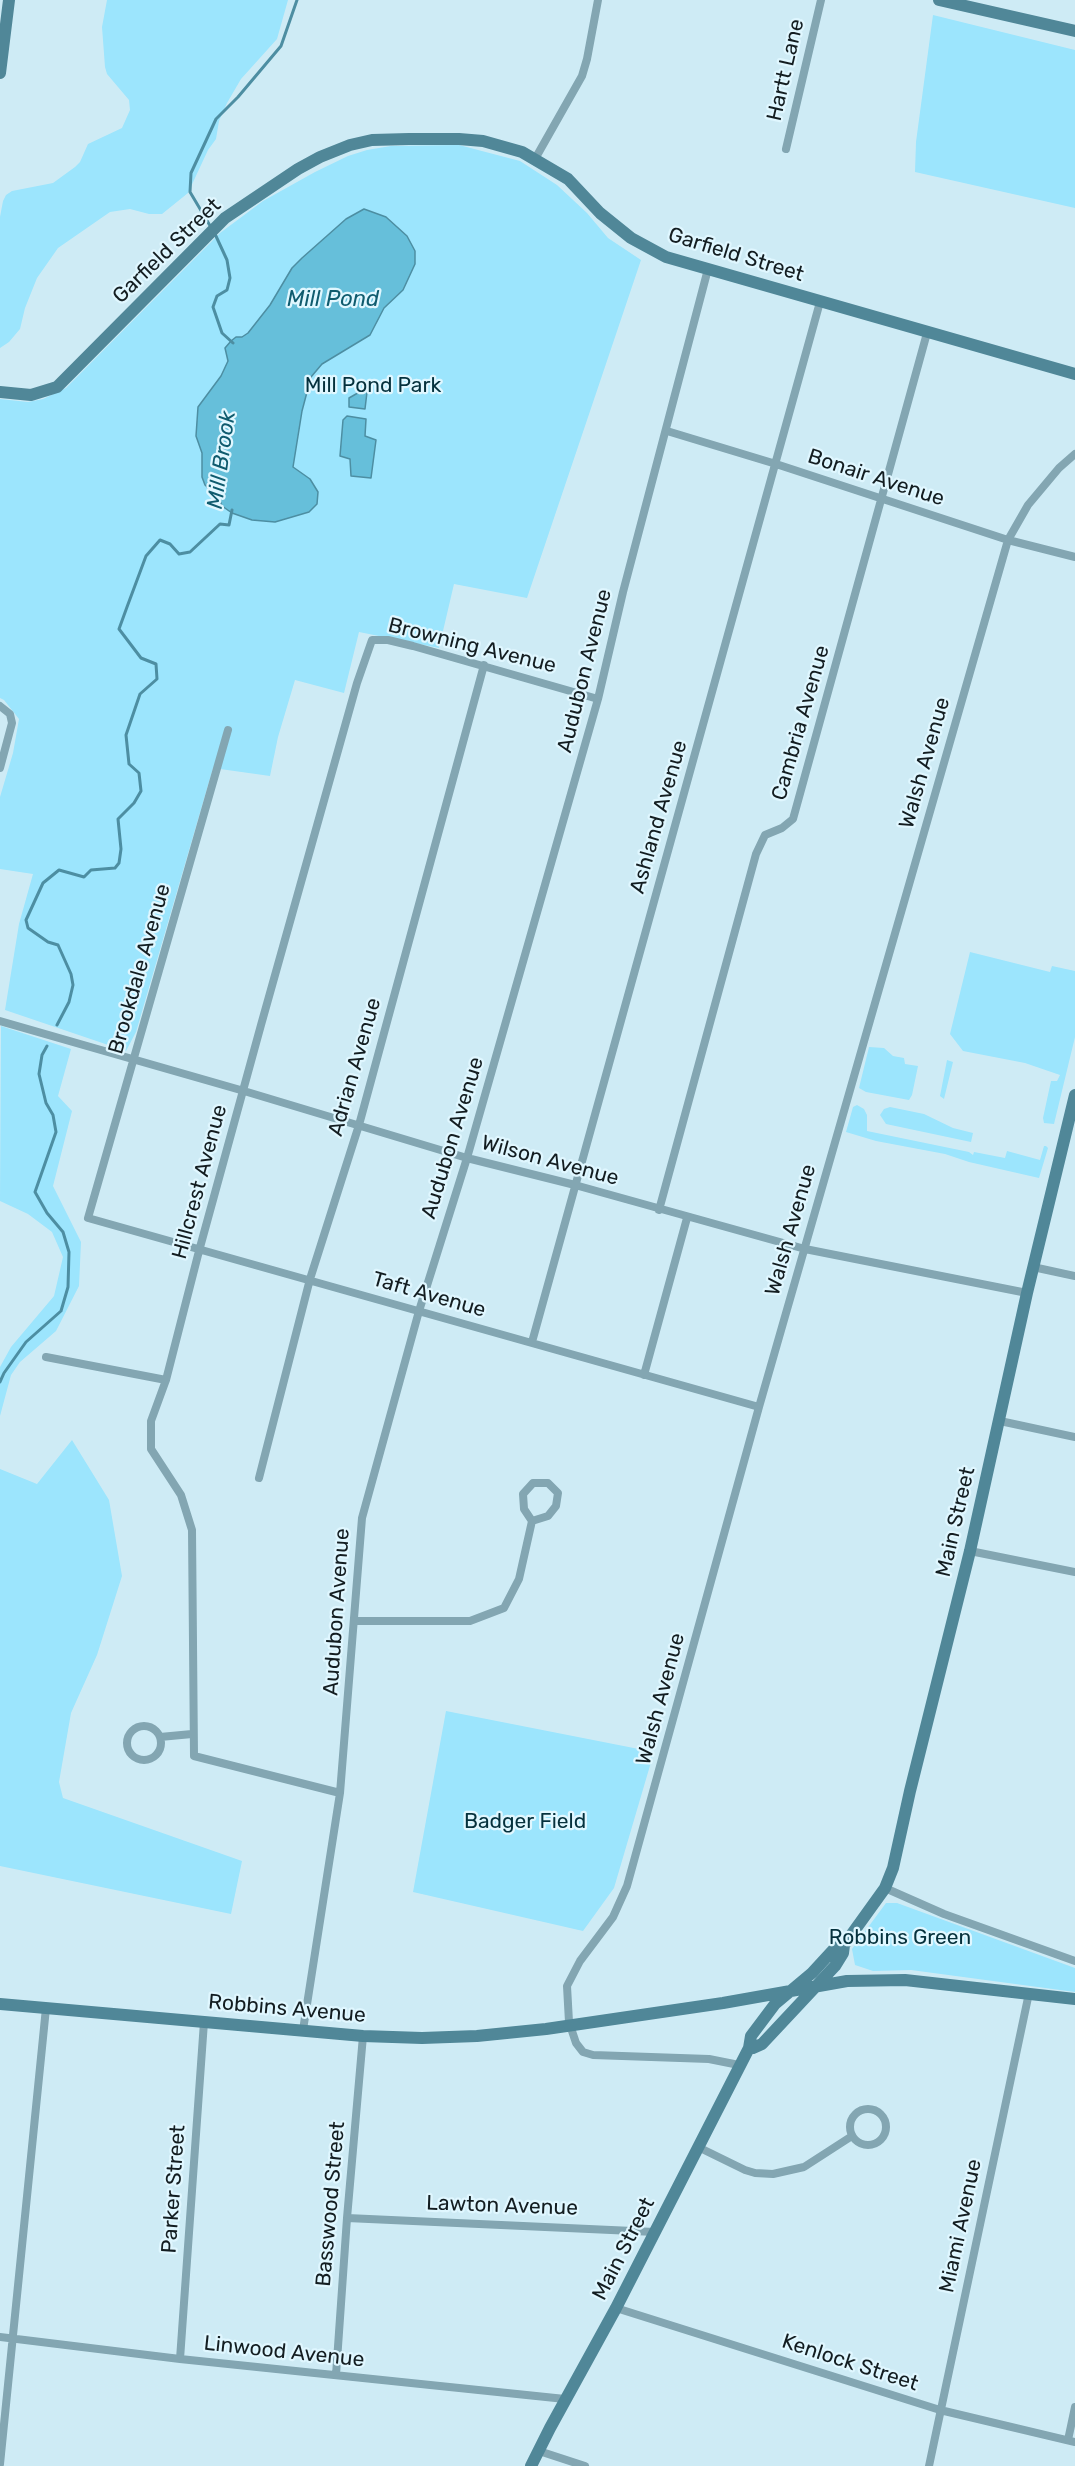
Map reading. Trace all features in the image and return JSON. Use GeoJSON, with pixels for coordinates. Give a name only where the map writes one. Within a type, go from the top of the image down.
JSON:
{"type":"FeatureCollection","features":[{"type":"Feature","properties":{"kind":"main road"},"geometry":{"type":"LineString","coordinates":[[0,73],[9,0]]}},
{"type":"Feature","properties":{"kind":"main road"},"geometry":{"type":"LineString","coordinates":[[939,0],[1075,31]]}},
{"type":"Feature","properties":{"kind":"main road","name":"Garfield Street"},"geometry":{"type":"LineString","coordinates":[[0,392],[31,395],[57,387],[225,218],[320,157],[350,145],[372,140],[459,139],[508,147],[536,159],[568,179],[600,213],[631,238],[666,257],[1075,374]]}},
{"type":"Feature","properties":{"kind":"main road","name":"Main Street"},"geometry":{"type":"LineString","coordinates":[[844,1945],[885,1888],[893,1868],[970,1551],[1033,1267],[1073,1117],[1075,1095]]}},
{"type":"Feature","properties":{"kind":"main road"},"geometry":{"type":"LineString","coordinates":[[844,1945],[840,1959],[814,1988],[762,2044],[749,2048],[748,2040],[771,2008],[812,1973],[835,1948],[844,1945]]}},
{"type":"Feature","properties":{"kind":"main road","name":"Robbins Avenue"},"geometry":{"type":"LineString","coordinates":[[0,2004],[363,2036],[477,2036],[570,2026],[848,1981],[905,1980],[1075,1999]]}},
{"type":"Feature","properties":{"kind":"main road","name":"Main Street"},"geometry":{"type":"LineString","coordinates":[[531,2466],[655,2232],[738,2065],[749,2048]]}},
{"type":"Feature","properties":{"kind":"street"},"geometry":{"type":"LineString","coordinates":[[536,159],[582,76],[598,0]]}},
{"type":"Feature","properties":{"kind":"street","name":"Hartt Lane"},"geometry":{"type":"LineString","coordinates":[[786,149],[821,0]]}},
{"type":"Feature","properties":{"kind":"street","name":"Audubon Avenue"},"geometry":{"type":"LineString","coordinates":[[303,2030],[340,1792],[363,1518],[419,1311],[467,1158],[598,699],[623,592],[708,269]]}},
{"type":"Feature","properties":{"kind":"street","name":"Ashland Avenue"},"geometry":{"type":"LineString","coordinates":[[532,1342],[820,302]]}},
{"type":"Feature","properties":{"kind":"street","name":"Cambria Avenue"},"geometry":{"type":"LineString","coordinates":[[659,1210],[756,854],[765,835],[782,828],[793,819],[927,333]]}},
{"type":"Feature","properties":{"kind":"street","name":"Bonair Avenue"},"geometry":{"type":"LineString","coordinates":[[667,431],[1008,540],[1075,557]]}},
{"type":"Feature","properties":{"kind":"street","name":"Walsh Avenue"},"geometry":{"type":"LineString","coordinates":[[570,2026],[567,1986],[574,1969],[613,1917],[627,1886],[759,1407],[1008,540],[1028,506],[1059,468],[1075,454]]}},
{"type":"Feature","properties":{"kind":"street","name":"Browning Avenue"},"geometry":{"type":"LineString","coordinates":[[372,640],[388,640],[484,665],[598,699]]}},
{"type":"Feature","properties":{"kind":"street","name":"Hillcrest Avenue"},"geometry":{"type":"LineString","coordinates":[[340,1792],[194,1756],[192,1734],[192,1530],[181,1495],[150,1449],[151,1421],[166,1380],[199,1251],[354,695],[372,640]]}},
{"type":"Feature","properties":{"kind":"street","name":"Adrian Avenue"},"geometry":{"type":"LineString","coordinates":[[259,1478],[310,1279],[359,1125],[484,665]]}},
{"type":"Feature","properties":{"kind":"street"},"geometry":{"type":"LineString","coordinates":[[0,706],[10,714],[12,723],[0,768]]}},
{"type":"Feature","properties":{"kind":"street","name":"Brookdale Avenue"},"geometry":{"type":"LineString","coordinates":[[88,1218],[228,730]]}},
{"type":"Feature","properties":{"kind":"street","name":"Wilson Avenue"},"geometry":{"type":"LineString","coordinates":[[0,1021],[467,1158],[575,1185],[687,1218],[805,1249],[1027,1293]]}},
{"type":"Feature","properties":{"kind":"street","name":"Taft Avenue"},"geometry":{"type":"LineString","coordinates":[[88,1218],[759,1407]]}},
{"type":"Feature","properties":{"kind":"street"},"geometry":{"type":"LineString","coordinates":[[644,1375],[687,1218]]}},
{"type":"Feature","properties":{"kind":"street"},"geometry":{"type":"LineString","coordinates":[[1033,1267],[1075,1276]]}},
{"type":"Feature","properties":{"kind":"street"},"geometry":{"type":"LineString","coordinates":[[46,1357],[166,1380]]}},
{"type":"Feature","properties":{"kind":"street"},"geometry":{"type":"LineString","coordinates":[[1000,1420],[1075,1437]]}},
{"type":"Feature","properties":{"kind":"street"},"geometry":{"type":"LineString","coordinates":[[356,1621],[470,1621],[504,1608],[519,1579],[532,1521],[524,1509],[523,1494],[533,1483],[548,1483],[558,1494],[556,1506],[548,1516],[532,1521]]}},
{"type":"Feature","properties":{"kind":"street"},"geometry":{"type":"LineString","coordinates":[[970,1551],[1075,1572]]}},
{"type":"Feature","properties":{"kind":"street"},"geometry":{"type":"LineString","coordinates":[[142,1726],[153,1729],[160,1737],[158,1754],[148,1760],[143,1761],[132,1756],[127,1746],[128,1735],[142,1726]]}},
{"type":"Feature","properties":{"kind":"street"},"geometry":{"type":"LineString","coordinates":[[160,1737],[192,1734]]}},
{"type":"Feature","properties":{"kind":"street"},"geometry":{"type":"LineString","coordinates":[[885,1888],[944,1914],[1075,1961]]}},
{"type":"Feature","properties":{"kind":"street","name":"Miami Avenue"},"geometry":{"type":"LineString","coordinates":[[929,2466],[1029,1993]]}},
{"type":"Feature","properties":{"kind":"street"},"geometry":{"type":"LineString","coordinates":[[0,2464],[46,2008]]}},
{"type":"Feature","properties":{"kind":"street","name":"Parker Street"},"geometry":{"type":"LineString","coordinates":[[180,2359],[204,2022]]}},
{"type":"Feature","properties":{"kind":"street"},"geometry":{"type":"LineString","coordinates":[[570,2026],[579,2049],[588,2054],[709,2059],[738,2065]]}},
{"type":"Feature","properties":{"kind":"street","name":"Basswood Street"},"geometry":{"type":"LineString","coordinates":[[336,2375],[363,2036]]}},
{"type":"Feature","properties":{"kind":"street"},"geometry":{"type":"LineString","coordinates":[[860,2110],[875,2110],[883,2117],[885,2132],[875,2143],[860,2143],[852,2136],[850,2122],[860,2110]]}},
{"type":"Feature","properties":{"kind":"street"},"geometry":{"type":"LineString","coordinates":[[698,2147],[755,2173],[773,2174],[804,2167],[852,2136]]}},
{"type":"Feature","properties":{"kind":"street","name":"Lawton Avenue"},"geometry":{"type":"LineString","coordinates":[[347,2218],[655,2232]]}},
{"type":"Feature","properties":{"kind":"street","name":"Kenlock Street"},"geometry":{"type":"LineString","coordinates":[[616,2307],[940,2410],[1071,2441]]}},
{"type":"Feature","properties":{"kind":"street","name":"Linwood Avenue"},"geometry":{"type":"LineString","coordinates":[[0,2337],[180,2359],[565,2399]]}},
{"type":"Feature","properties":{"kind":"street"},"geometry":{"type":"LineString","coordinates":[[1071,2441],[1075,2407]]}},
{"type":"Feature","properties":{"kind":"street"},"geometry":{"type":"LineString","coordinates":[[538,2451],[585,2466]]}},
{"type":"Feature","properties":{"kind":"green space"},"geometry":{"type":"Polygon","coordinates":[[[107,0],[288,0],[277,39],[241,79],[227,103],[219,121],[216,139],[208,150],[188,193],[162,214],[149,214],[130,209],[110,212],[58,248],[37,278],[25,308],[20,329],[9,342],[0,348],[0,217],[6,195],[12,191],[53,183],[80,162],[88,144],[122,128],[130,110],[129,100],[107,74],[105,67],[102,27],[107,0]]]}},
{"type":"Feature","properties":{"kind":"green space"},"geometry":{"type":"Polygon","coordinates":[[[933,15],[1075,50],[1075,208],[915,172],[916,142],[933,15]]]}},
{"type":"Feature","properties":{"kind":"green space","name":"Mill Pond Park"},"geometry":{"type":"Polygon","coordinates":[[[459,145],[520,161],[557,185],[587,213],[608,238],[641,260],[527,598],[454,584],[439,648],[359,632],[344,693],[295,680],[278,737],[270,776],[213,768],[136,1032],[126,1051],[5,1010],[19,924],[33,874],[0,869],[0,797],[13,753],[19,719],[0,698],[0,399],[28,402],[43,399],[66,388],[220,233],[263,201],[315,172],[348,156],[367,150],[391,146],[459,145]]]}},
{"type":"Feature","properties":{"kind":"green space"},"geometry":{"type":"Polygon","coordinates":[[[970,952],[1050,972],[1052,966],[1075,971],[1075,1037],[1054,1124],[1044,1123],[1043,1118],[1051,1081],[1057,1081],[1060,1075],[1025,1063],[963,1051],[950,1034],[970,952]]]}},
{"type":"Feature","properties":{"kind":"green space"},"geometry":{"type":"Polygon","coordinates":[[[1,1026],[71,1049],[58,1096],[72,1111],[53,1186],[81,1242],[79,1286],[56,1331],[20,1362],[11,1375],[0,1416],[0,1367],[11,1347],[54,1296],[63,1257],[52,1232],[28,1214],[0,1201],[1,1026]]]}},
{"type":"Feature","properties":{"kind":"green space"},"geometry":{"type":"Polygon","coordinates":[[[869,1047],[884,1048],[893,1056],[904,1058],[905,1064],[918,1066],[909,1100],[866,1092],[859,1088],[869,1047]]]}},
{"type":"Feature","properties":{"kind":"green space"},"geometry":{"type":"Polygon","coordinates":[[[947,1060],[953,1062],[944,1099],[940,1096],[947,1060]]]}},
{"type":"Feature","properties":{"kind":"green space"},"geometry":{"type":"Polygon","coordinates":[[[857,1105],[864,1109],[867,1115],[867,1131],[969,1152],[973,1155],[974,1152],[1005,1158],[1007,1151],[1040,1160],[1044,1146],[1046,1146],[1048,1148],[1039,1178],[846,1132],[853,1107],[857,1105]]]}},
{"type":"Feature","properties":{"kind":"green space"},"geometry":{"type":"Polygon","coordinates":[[[890,1107],[924,1114],[953,1128],[973,1133],[971,1142],[886,1124],[880,1115],[884,1109],[890,1107]]]}},
{"type":"Feature","properties":{"kind":"green space"},"geometry":{"type":"Polygon","coordinates":[[[72,1440],[109,1500],[122,1576],[97,1655],[71,1713],[59,1782],[63,1798],[242,1861],[231,1914],[0,1866],[0,1469],[37,1484],[72,1440]]]}},
{"type":"Feature","properties":{"kind":"green space","name":"Badger Field"},"geometry":{"type":"Polygon","coordinates":[[[446,1711],[654,1752],[614,1888],[583,1931],[413,1892],[446,1711]]]}},
{"type":"Feature","properties":{"kind":"green space","name":"Robbins Green"},"geometry":{"type":"Polygon","coordinates":[[[886,1903],[897,1903],[1075,1968],[1075,1992],[911,1970],[873,1971],[855,1965],[852,1949],[886,1903]]]}},
{"type":"Feature","properties":{"kind":"water","name":"Mill Pond"},"geometry":{"type":"Polygon","coordinates":[[[364,209],[386,217],[407,236],[415,251],[415,264],[403,290],[384,308],[370,335],[322,364],[311,377],[302,411],[293,467],[310,479],[318,492],[317,504],[309,512],[275,522],[252,520],[232,513],[222,506],[219,498],[205,485],[202,477],[202,453],[196,436],[198,407],[221,376],[228,361],[225,348],[236,337],[242,337],[248,333],[270,305],[292,268],[346,219],[364,209]]]}},
{"type":"Feature","properties":{"kind":"water"},"geometry":{"type":"Polygon","coordinates":[[[363,390],[367,392],[365,409],[349,407],[349,398],[363,390]]]}},
{"type":"Feature","properties":{"kind":"water"},"geometry":{"type":"Polygon","coordinates":[[[347,416],[366,419],[365,436],[376,440],[371,478],[351,476],[350,459],[340,456],[343,420],[347,416]]]}},
{"type":"Feature","properties":{"kind":"waterway","name":"Mill Brook"},"geometry":{"type":"LineString","coordinates":[[212,229],[190,192],[191,173],[216,119],[238,97],[281,46],[297,0]]}},
{"type":"Feature","properties":{"kind":"waterway","name":"Mill Brook"},"geometry":{"type":"LineString","coordinates":[[215,234],[227,260],[230,278],[227,290],[217,296],[213,307],[222,333],[233,343]]}},
{"type":"Feature","properties":{"kind":"waterway","name":"Mill Brook"},"geometry":{"type":"LineString","coordinates":[[57,1025],[69,1002],[73,985],[71,974],[58,945],[48,942],[28,928],[26,920],[43,883],[59,870],[84,877],[91,870],[115,868],[119,863],[121,849],[118,819],[134,803],[141,791],[139,773],[129,764],[126,735],[140,694],[157,679],[156,664],[141,658],[119,629],[146,556],[160,540],[170,544],[179,554],[190,552],[220,524],[229,525],[232,510]]}},
{"type":"Feature","properties":{"kind":"waterway"},"geometry":{"type":"LineString","coordinates":[[0,1382],[26,1342],[61,1311],[68,1287],[69,1252],[63,1232],[47,1213],[35,1192],[56,1132],[53,1115],[46,1103],[39,1074],[42,1055],[47,1046]]}}]}
